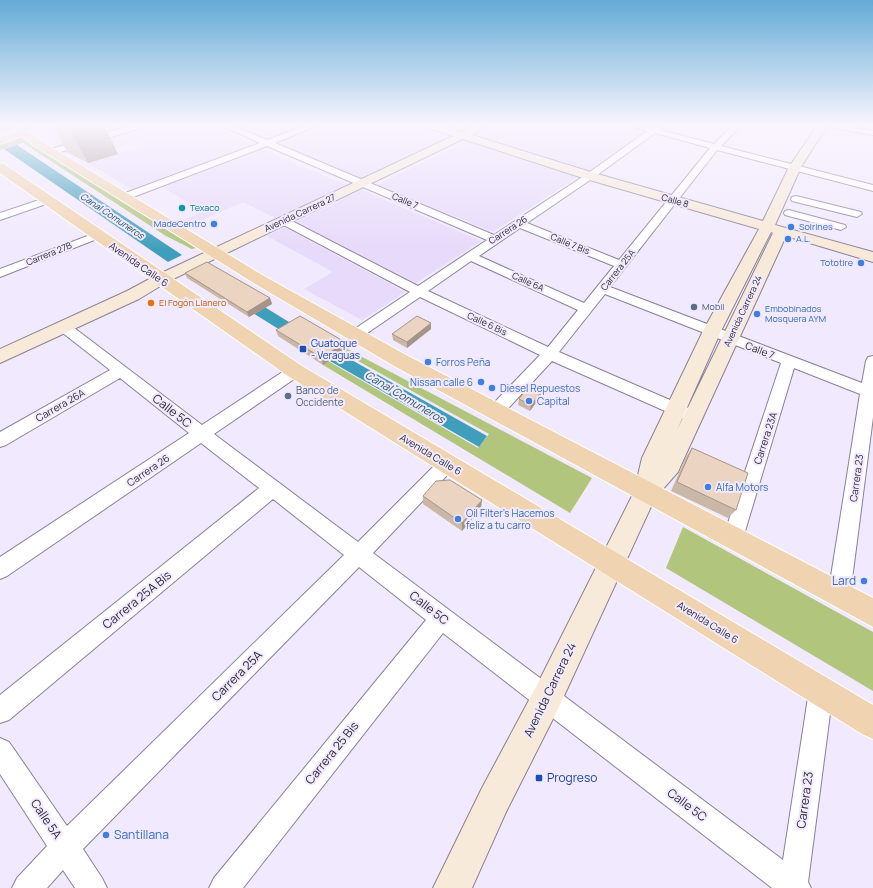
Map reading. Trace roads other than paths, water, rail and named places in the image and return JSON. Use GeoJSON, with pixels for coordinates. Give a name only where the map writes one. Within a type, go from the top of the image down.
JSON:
{"type":"FeatureCollection","features":[{"type":"Feature","properties":{"kind":"main road"},"geometry":{"type":"LineString","coordinates":[[76,167],[215,253],[355,335],[873,613]]}},
{"type":"Feature","properties":{"kind":"main road","name":"Avenida Carrera 27"},"geometry":{"type":"LineString","coordinates":[[0,357],[133,295],[161,279],[396,167]]}},
{"type":"Feature","properties":{"kind":"main road","name":"Calle 8"},"geometry":{"type":"LineString","coordinates":[[563,167],[873,257]]}},
{"type":"Feature","properties":{"kind":"main road","name":"Avenida Carrera 24"},"geometry":{"type":"LineString","coordinates":[[646,492],[670,465],[694,417],[731,338],[774,228],[792,206],[806,167]]}},
{"type":"Feature","properties":{"kind":"main road","name":"Avenida Carrera 24"},"geometry":{"type":"LineString","coordinates":[[452,888],[494,800],[547,698],[646,492],[653,458],[712,331],[774,228],[806,167]]}},
{"type":"Feature","properties":{"kind":"main road","name":"Avenida Calle 6"},"geometry":{"type":"LineString","coordinates":[[2,170],[48,200],[295,371],[873,723]]}},
{"type":"Feature","properties":{"kind":"main road","name":"Avenida Carrera 27"},"geometry":{"type":"LineString","coordinates":[[0,349],[128,291],[161,279]]}},
{"type":"Feature","properties":{"kind":"street"},"geometry":{"type":"LineString","coordinates":[[124,197],[202,167]]}},
{"type":"Feature","properties":{"kind":"street","name":"Calle 7"},"geometry":{"type":"LineString","coordinates":[[325,167],[495,239]]}},
{"type":"Feature","properties":{"kind":"street","name":"Carrera 26"},"geometry":{"type":"LineString","coordinates":[[355,335],[602,167]]}},
{"type":"Feature","properties":{"kind":"street","name":"Carrera 25A"},"geometry":{"type":"LineString","coordinates":[[496,411],[550,354],[699,167]]}},
{"type":"Feature","properties":{"kind":"street"},"geometry":{"type":"LineString","coordinates":[[814,167],[873,188]]}},
{"type":"Feature","properties":{"kind":"street"},"geometry":{"type":"LineString","coordinates":[[0,217],[48,200]]}},
{"type":"Feature","properties":{"kind":"street"},"geometry":{"type":"LineString","coordinates":[[792,206],[857,214]]}},
{"type":"Feature","properties":{"kind":"street"},"geometry":{"type":"LineString","coordinates":[[792,206],[841,227]]}},
{"type":"Feature","properties":{"kind":"street","name":"Calle 6 Bis"},"geometry":{"type":"LineString","coordinates":[[284,220],[418,291],[550,354],[694,417]]}},
{"type":"Feature","properties":{"kind":"street","name":"Calle 7 Bis"},"geometry":{"type":"LineString","coordinates":[[518,223],[622,265]]}},
{"type":"Feature","properties":{"kind":"street","name":"Carrera 27B"},"geometry":{"type":"LineString","coordinates":[[0,273],[98,235]]}},
{"type":"Feature","properties":{"kind":"street","name":"Calle 6A"},"geometry":{"type":"LineString","coordinates":[[470,256],[587,309]]}},
{"type":"Feature","properties":{"kind":"street","name":"Calle 7"},"geometry":{"type":"LineString","coordinates":[[603,289],[871,392]]}},
{"type":"Feature","properties":{"kind":"street","name":"Calle 5C"},"geometry":{"type":"LineString","coordinates":[[64,327],[441,618],[794,887]]}},
{"type":"Feature","properties":{"kind":"street","name":"Carrera 23A"},"geometry":{"type":"LineString","coordinates":[[733,538],[789,361]]}},
{"type":"Feature","properties":{"kind":"street","name":"Carrera 23"},"geometry":{"type":"LineString","coordinates":[[839,595],[871,392],[873,361]]}},
{"type":"Feature","properties":{"kind":"street","name":"Carrera 26A"},"geometry":{"type":"LineString","coordinates":[[0,440],[120,370]]}},
{"type":"Feature","properties":{"kind":"street","name":"Carrera 26"},"geometry":{"type":"LineString","coordinates":[[0,569],[295,371]]}},
{"type":"Feature","properties":{"kind":"street","name":"Carrera 25A"},"geometry":{"type":"LineString","coordinates":[[27,888],[65,847],[359,554],[446,464]]}},
{"type":"Feature","properties":{"kind":"street","name":"Carrera 25A Bis"},"geometry":{"type":"LineString","coordinates":[[0,711],[273,488]]}},
{"type":"Feature","properties":{"kind":"street","name":"Carrera 25 Bis"},"geometry":{"type":"LineString","coordinates":[[224,888],[441,618]]}},
{"type":"Feature","properties":{"kind":"street","name":"Carrera 23"},"geometry":{"type":"LineString","coordinates":[[794,887],[821,691]]}},
{"type":"Feature","properties":{"kind":"street","name":"Calle 5A"},"geometry":{"type":"LineString","coordinates":[[0,751],[92,888]]}},
{"type":"Feature","properties":{"kind":"water","name":"Canal Comuneros"},"geometry":{"type":"Polygon","coordinates":[[[31,167],[51,167],[182,255],[168,262],[31,167]]]}},
{"type":"Feature","properties":{"kind":"water","name":"Canal Comuneros"},"geometry":{"type":"Polygon","coordinates":[[[211,274],[341,354],[487,436],[479,447],[330,361],[200,280],[211,274]]]}},
{"type":"Feature","properties":{"kind":"place","name":"Texaco"},"geometry":{"type":"Point","coordinates":[182,208]}},
{"type":"Feature","properties":{"kind":"place","name":"MadeCentro"},"geometry":{"type":"Point","coordinates":[214,224]}},
{"type":"Feature","properties":{"kind":"place","name":"Solrines"},"geometry":{"type":"Point","coordinates":[791,227]}},
{"type":"Feature","properties":{"kind":"place","name":"A.L."},"geometry":{"type":"Point","coordinates":[788,239]}},
{"type":"Feature","properties":{"kind":"place","name":"Tototire"},"geometry":{"type":"Point","coordinates":[861,263]}},
{"type":"Feature","properties":{"kind":"place","name":"El Fogón Llanero"},"geometry":{"type":"Point","coordinates":[151,303]}},
{"type":"Feature","properties":{"kind":"place","name":"Mobil"},"geometry":{"type":"Point","coordinates":[694,307]}},
{"type":"Feature","properties":{"kind":"place","name":"Embobinados Mosquera AYM"},"geometry":{"type":"Point","coordinates":[757,314]}},
{"type":"Feature","properties":{"kind":"place","name":"Guatoque - Veraguas"},"geometry":{"type":"Point","coordinates":[303,349]}},
{"type":"Feature","properties":{"kind":"place","name":"Forros Peña"},"geometry":{"type":"Point","coordinates":[428,362]}},
{"type":"Feature","properties":{"kind":"place","name":"Nissan calle 6"},"geometry":{"type":"Point","coordinates":[481,382]}},
{"type":"Feature","properties":{"kind":"place","name":"Diesel Repuestos"},"geometry":{"type":"Point","coordinates":[492,388]}},
{"type":"Feature","properties":{"kind":"place","name":"Banco de Occidente"},"geometry":{"type":"Point","coordinates":[288,396]}},
{"type":"Feature","properties":{"kind":"place","name":"Capital"},"geometry":{"type":"Point","coordinates":[529,401]}},
{"type":"Feature","properties":{"kind":"place","name":"Alfa Motors"},"geometry":{"type":"Point","coordinates":[708,487]}},
{"type":"Feature","properties":{"kind":"place","name":"Oil Filter's Hacemos feliz a tu carro"},"geometry":{"type":"Point","coordinates":[458,519]}},
{"type":"Feature","properties":{"kind":"place","name":"Lard"},"geometry":{"type":"Point","coordinates":[864,581]}},
{"type":"Feature","properties":{"kind":"place","name":"Progreso"},"geometry":{"type":"Point","coordinates":[539,778]}},
{"type":"Feature","properties":{"kind":"place","name":"Santillana"},"geometry":{"type":"Point","coordinates":[106,835]}}]}
